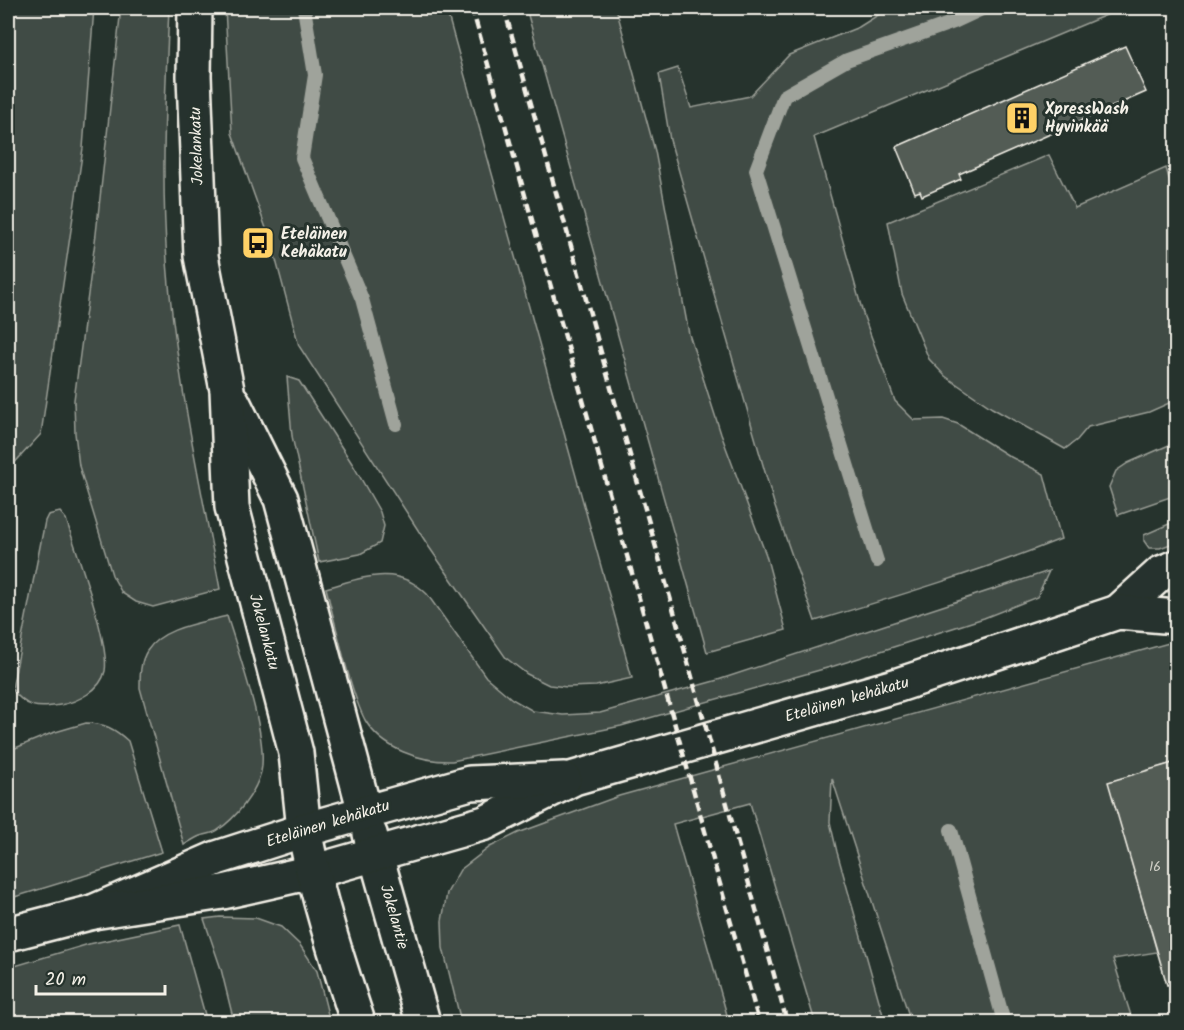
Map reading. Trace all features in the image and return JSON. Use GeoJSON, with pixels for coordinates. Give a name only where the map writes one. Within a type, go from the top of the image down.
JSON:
{"type":"FeatureCollection","features":[{"type":"Feature","properties":{"kind":"street","name":"Jokelankatu"},"geometry":{"type":"LineString","coordinates":[[195,8],[194,76],[201,256],[227,390],[232,507],[296,753],[304,830],[312,872]]}},
{"type":"Feature","properties":{"kind":"street","name":"Jokelankatu"},"geometry":{"type":"LineString","coordinates":[[227,390],[281,500],[364,812]]}},
{"type":"Feature","properties":{"kind":"street","name":"Eteläinen kehäkatu"},"geometry":{"type":"LineString","coordinates":[[1118,612],[1161,573],[1176,567]]}},
{"type":"Feature","properties":{"kind":"street","name":"Eteläinen kehäkatu"},"geometry":{"type":"LineString","coordinates":[[8,934],[93,912],[223,892],[312,872],[485,824],[574,778],[898,685],[1118,612],[1176,617]]}},
{"type":"Feature","properties":{"kind":"street","name":"Eteläinen kehäkatu"},"geometry":{"type":"LineString","coordinates":[[93,912],[217,858],[364,812],[470,783],[574,778]]}},
{"type":"Feature","properties":{"kind":"street","name":"Jokelantie"},"geometry":{"type":"LineString","coordinates":[[364,812],[423,1023]]}},
{"type":"Feature","properties":{"kind":"street"},"geometry":{"type":"LineString","coordinates":[[312,872],[328,932],[358,1023]]}},
{"type":"Feature","properties":{"kind":"shaded area"},"geometry":{"type":"Polygon","coordinates":[[[8,8],[94,8],[83,148],[41,434],[8,470],[8,8]]]}},
{"type":"Feature","properties":{"kind":"shaded area"},"geometry":{"type":"Polygon","coordinates":[[[121,8],[169,8],[164,181],[169,285],[185,399],[220,589],[153,607],[136,602],[122,593],[112,575],[79,466],[75,433],[74,400],[96,234],[121,8]]]}},
{"type":"Feature","properties":{"kind":"shaded area"},"geometry":{"type":"Polygon","coordinates":[[[225,8],[446,8],[632,678],[596,686],[549,685],[527,674],[506,658],[429,547],[299,346],[272,245],[232,133],[225,8]]]}},
{"type":"Feature","properties":{"kind":"shaded area"},"geometry":{"type":"Polygon","coordinates":[[[526,8],[616,8],[655,151],[689,334],[721,434],[766,555],[786,630],[707,652],[526,8]]]}},
{"type":"Feature","properties":{"kind":"shaded area"},"geometry":{"type":"Polygon","coordinates":[[[889,8],[1123,8],[814,137],[864,317],[895,401],[914,420],[943,419],[958,424],[1009,456],[1044,474],[1061,539],[908,593],[815,621],[775,507],[670,140],[659,74],[678,68],[691,108],[750,96],[789,55],[859,27],[889,8]]]}},
{"type":"Feature","properties":{"kind":"shaded area"},"geometry":{"type":"Polygon","coordinates":[[[1049,155],[1075,208],[1166,168],[1176,203],[1176,400],[1149,412],[1088,427],[1065,449],[992,408],[945,376],[929,359],[902,294],[888,222],[1049,155]]]}},
{"type":"Feature","properties":{"kind":"shaded area"},"geometry":{"type":"Polygon","coordinates":[[[287,377],[299,381],[380,512],[384,526],[380,543],[360,554],[319,562],[292,436],[287,377]]]}},
{"type":"Feature","properties":{"kind":"shaded area"},"geometry":{"type":"Polygon","coordinates":[[[1176,442],[1176,495],[1118,515],[1109,487],[1116,471],[1128,463],[1176,442]]]}},
{"type":"Feature","properties":{"kind":"shaded area"},"geometry":{"type":"Polygon","coordinates":[[[60,512],[66,519],[91,596],[102,640],[105,671],[99,684],[81,698],[60,705],[38,707],[22,700],[12,689],[45,521],[48,515],[60,512]]]}},
{"type":"Feature","properties":{"kind":"shaded area"},"geometry":{"type":"Polygon","coordinates":[[[1176,521],[1176,542],[1160,548],[1149,548],[1144,541],[1144,535],[1176,521]]]}},
{"type":"Feature","properties":{"kind":"shaded area"},"geometry":{"type":"Polygon","coordinates":[[[1049,571],[1037,597],[984,618],[834,666],[621,726],[452,761],[427,759],[403,752],[381,739],[372,730],[361,713],[353,690],[326,588],[366,577],[379,576],[391,576],[415,584],[427,594],[486,677],[512,699],[533,711],[563,715],[600,713],[718,680],[1049,571]]]}},
{"type":"Feature","properties":{"kind":"shaded area"},"geometry":{"type":"Polygon","coordinates":[[[227,616],[257,717],[261,738],[261,772],[250,797],[225,825],[184,845],[140,688],[140,674],[147,651],[162,636],[183,627],[227,616]]]}},
{"type":"Feature","properties":{"kind":"shaded area"},"geometry":{"type":"Polygon","coordinates":[[[1176,641],[1176,762],[1109,782],[1157,952],[1113,959],[1133,1022],[911,1022],[832,778],[830,822],[885,1022],[815,1022],[750,803],[673,824],[729,1022],[461,1022],[443,948],[442,921],[447,893],[460,870],[490,847],[518,833],[619,796],[1176,641]]]}},
{"type":"Feature","properties":{"kind":"shaded area"},"geometry":{"type":"Polygon","coordinates":[[[86,723],[109,728],[128,741],[162,852],[8,899],[8,751],[52,733],[86,723]]]}},
{"type":"Feature","properties":{"kind":"shaded area"},"geometry":{"type":"Polygon","coordinates":[[[256,918],[281,927],[300,945],[317,971],[330,1022],[234,1022],[221,969],[204,919],[256,918]]]}},
{"type":"Feature","properties":{"kind":"shaded area"},"geometry":{"type":"Polygon","coordinates":[[[180,925],[207,1022],[8,1022],[8,968],[89,944],[180,925]]]}},
{"type":"Feature","properties":{"kind":"building","name":"XpressWash Hyvinkää"},"geometry":{"type":"Polygon","coordinates":[[[1125,46],[1146,92],[959,174],[961,179],[922,196],[920,191],[915,193],[896,147],[1125,46]]]}},
{"type":"Feature","properties":{"kind":"building"},"geometry":{"type":"Polygon","coordinates":[[[1176,762],[1176,983],[1167,985],[1108,782],[1176,762]]]}},
{"type":"Feature","properties":{"kind":"waterway"},"geometry":{"type":"LineString","coordinates":[[304,8],[315,75],[302,158],[362,299],[396,424]]}},
{"type":"Feature","properties":{"kind":"waterway"},"geometry":{"type":"LineString","coordinates":[[877,561],[756,170],[784,96],[847,60],[954,22],[984,8]]}},
{"type":"Feature","properties":{"kind":"waterway"},"geometry":{"type":"LineString","coordinates":[[951,830],[1004,1022]]}},
{"type":"Feature","properties":{"kind":"railway"},"geometry":{"type":"LineString","coordinates":[[472,8],[759,1022]]}},
{"type":"Feature","properties":{"kind":"railway"},"geometry":{"type":"LineString","coordinates":[[504,8],[787,1022]]}},
{"type":"Feature","properties":{"kind":"place","name":"XpressWash Hyvinkää"},"geometry":{"type":"Point","coordinates":[1022,118]}},
{"type":"Feature","properties":{"kind":"place","name":"Eteläinen Kehäkatu"},"geometry":{"type":"Point","coordinates":[258,243]}}]}
